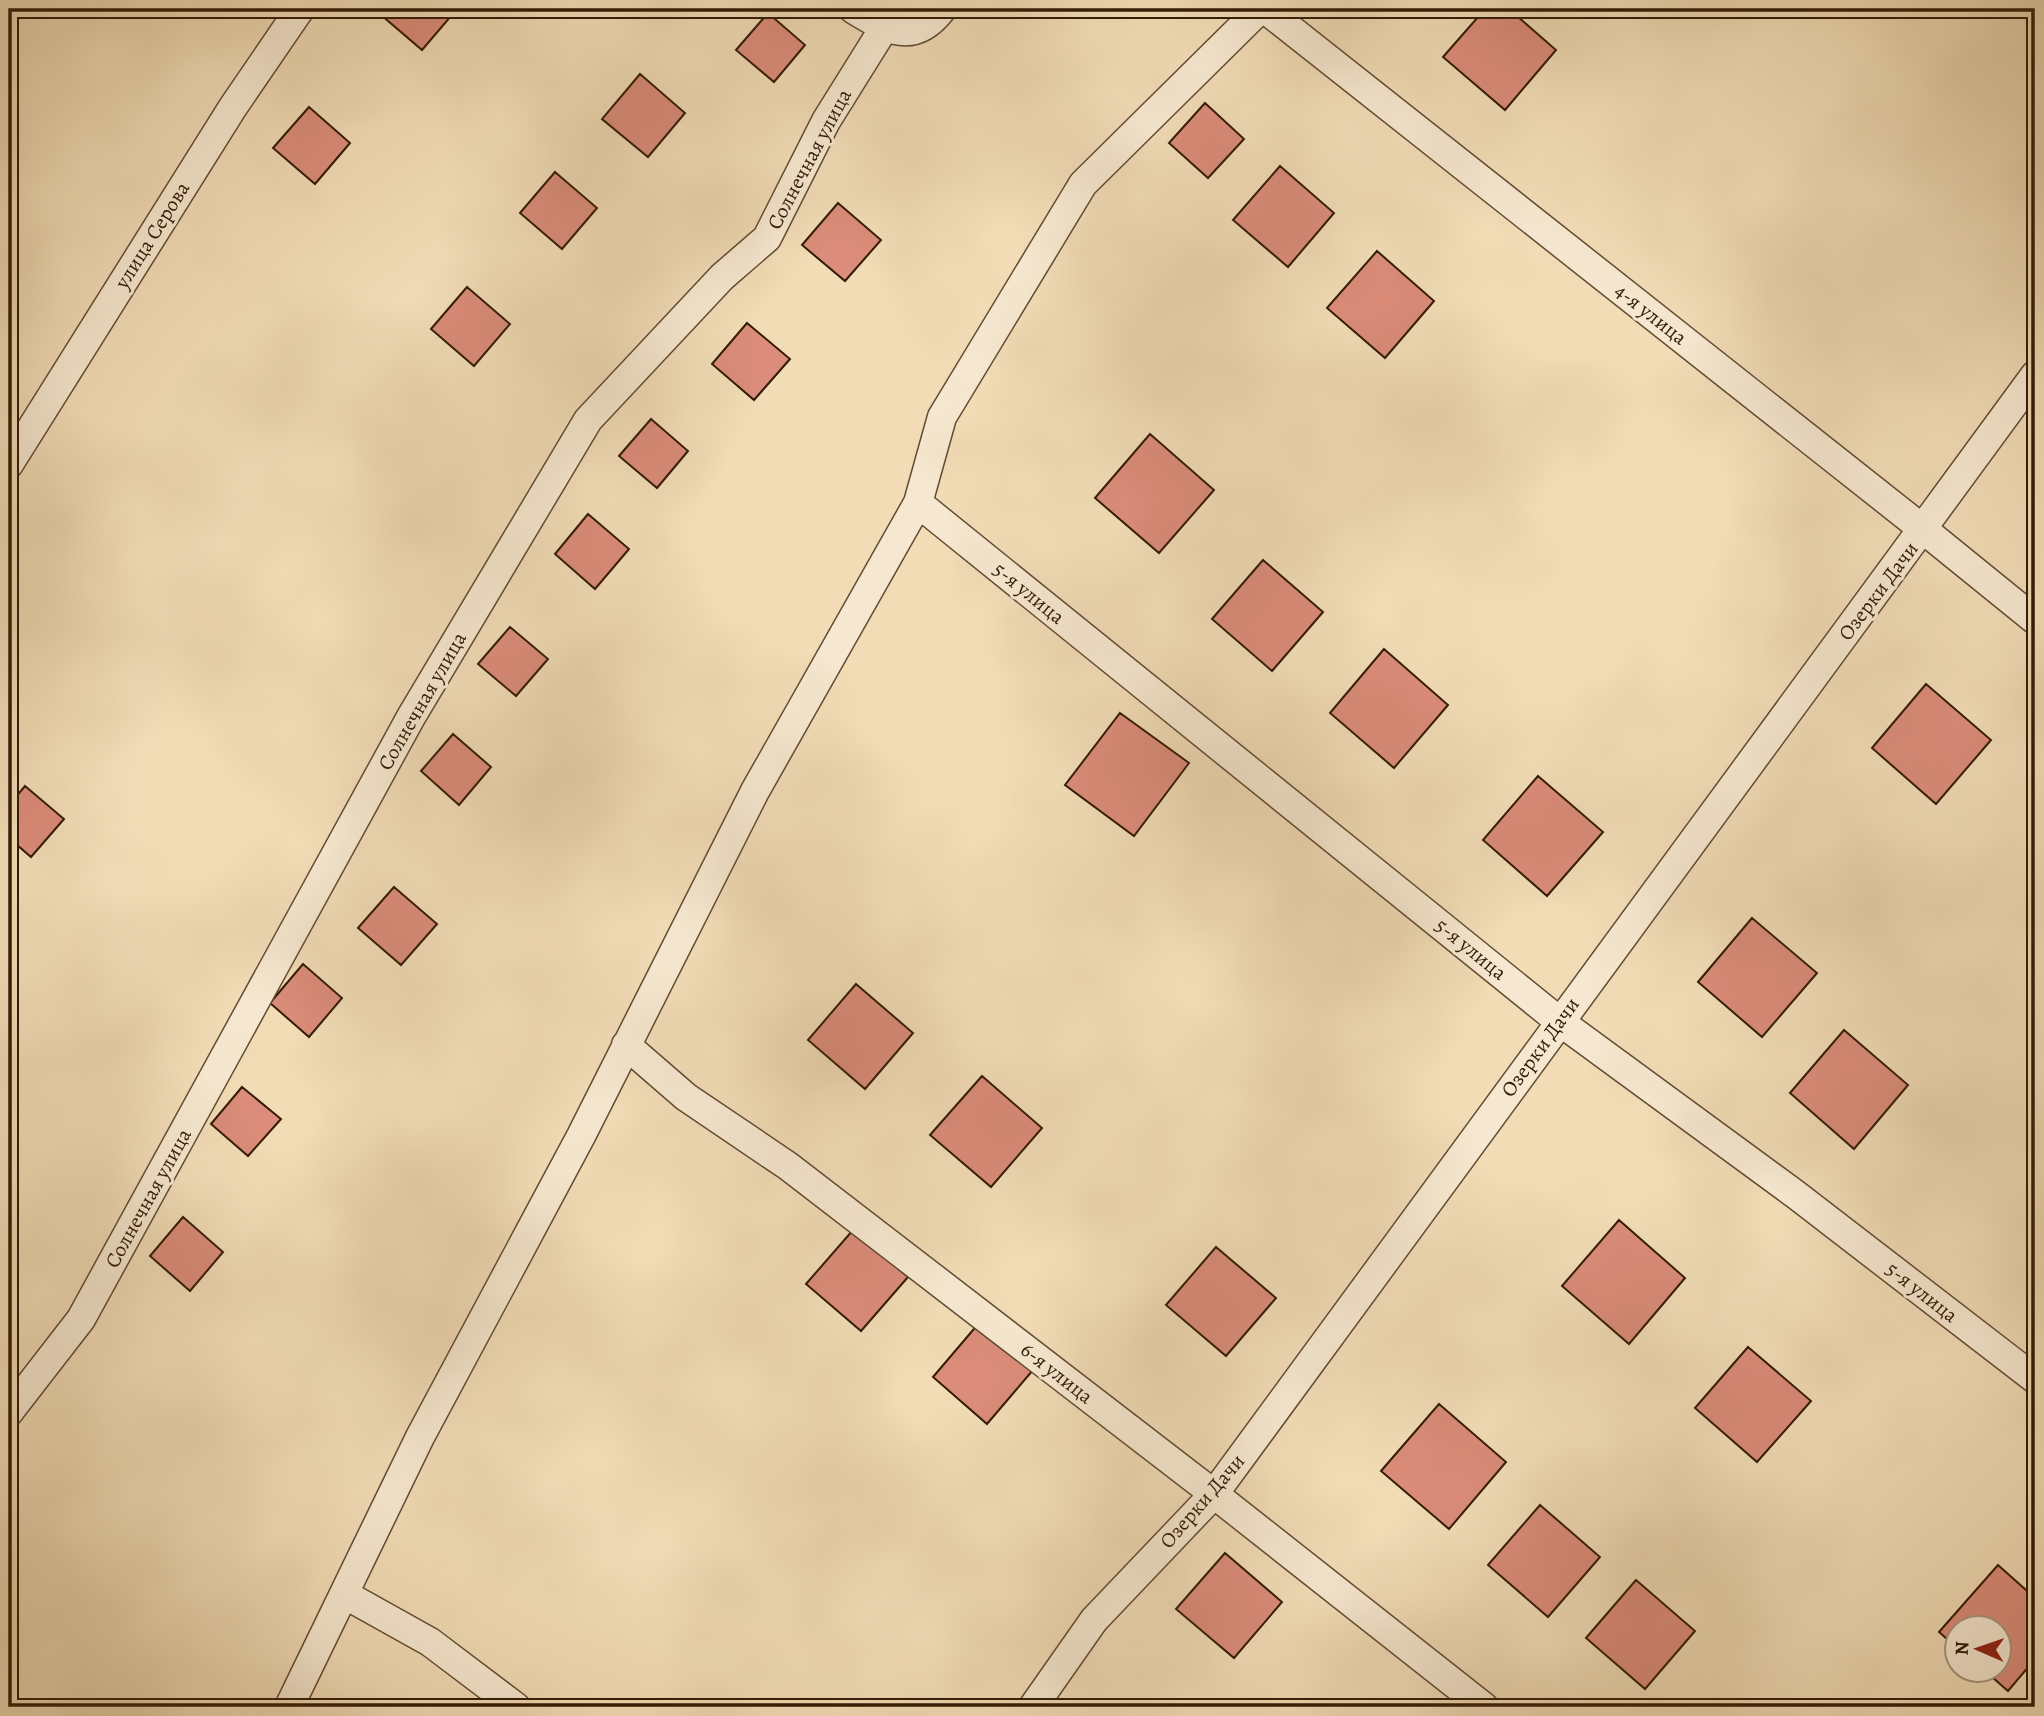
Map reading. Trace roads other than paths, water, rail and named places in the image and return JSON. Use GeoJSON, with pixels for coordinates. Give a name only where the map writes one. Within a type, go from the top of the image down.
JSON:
{"type":"FeatureCollection","features":[{"type":"Feature","properties":{"kind":"street","name":"улица Серова"},"geometry":{"type":"LineString","coordinates":[[9,464],[226,118],[299,9]]}},
{"type":"Feature","properties":{"kind":"street"},"geometry":{"type":"LineString","coordinates":[[853,9],[884,28],[897,32],[936,17]]}},
{"type":"Feature","properties":{"kind":"street"},"geometry":{"type":"LineString","coordinates":[[289,1707],[420,1437],[581,1136],[755,791],[918,503],[942,417],[1083,184],[1260,9]]}},
{"type":"Feature","properties":{"kind":"street","name":"4-я улица"},"geometry":{"type":"LineString","coordinates":[[1265,9],[2035,620]]}},
{"type":"Feature","properties":{"kind":"street","name":"Солнечная улица"},"geometry":{"type":"LineString","coordinates":[[9,1412],[81,1319],[411,718],[587,419],[722,277],[767,237],[826,121],[884,28]]}},
{"type":"Feature","properties":{"kind":"street","name":"Озерки Дачи"},"geometry":{"type":"LineString","coordinates":[[1033,1707],[1094,1620],[1214,1494],[1559,1020],[1924,530],[2035,376]]}},
{"type":"Feature","properties":{"kind":"street","name":"5-я улица"},"geometry":{"type":"LineString","coordinates":[[918,503],[1559,1020],[1795,1194],[2035,1379]]}},
{"type":"Feature","properties":{"kind":"street","name":"6-я улица"},"geometry":{"type":"LineString","coordinates":[[626,1045],[686,1097],[788,1166],[1214,1494],[1484,1707]]}},
{"type":"Feature","properties":{"kind":"street"},"geometry":{"type":"LineString","coordinates":[[344,1594],[430,1642],[516,1707]]}}]}
